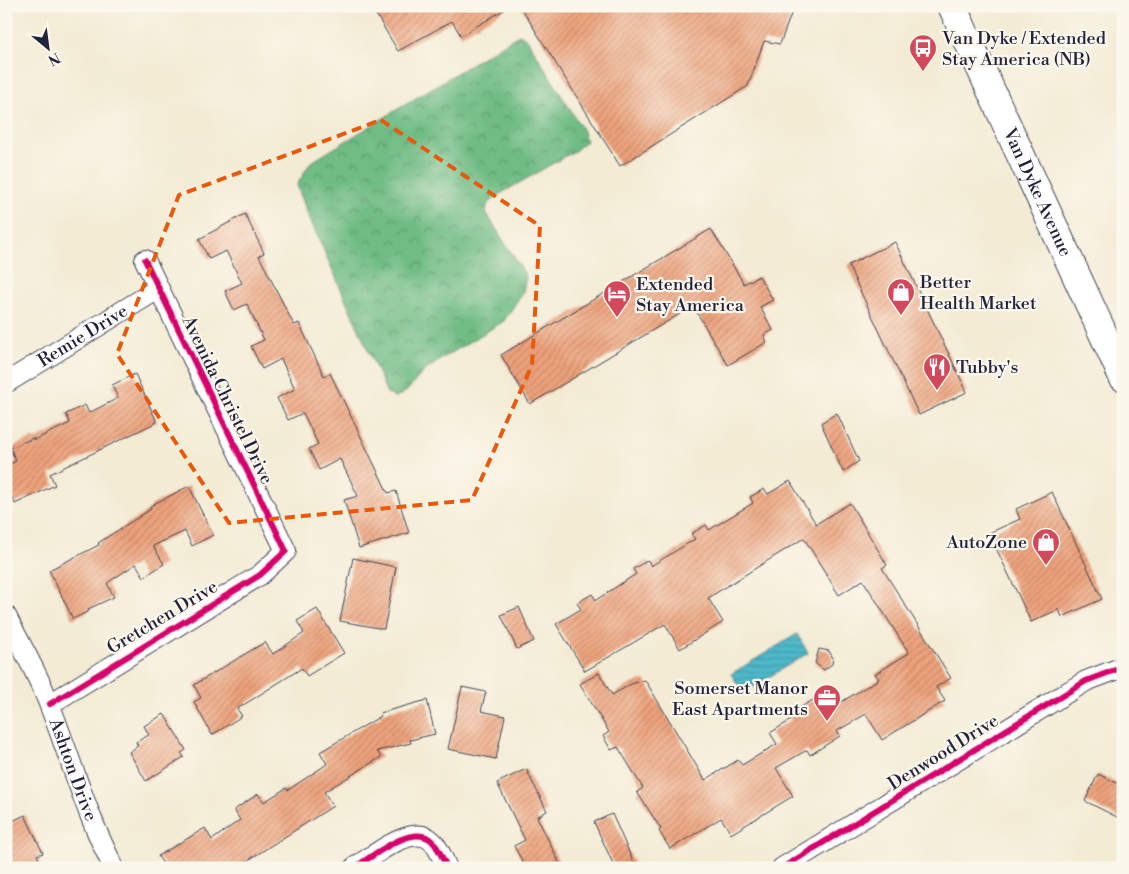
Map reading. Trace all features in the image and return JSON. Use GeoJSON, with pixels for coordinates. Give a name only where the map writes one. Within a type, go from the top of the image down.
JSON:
{"type":"FeatureCollection","features":[{"type":"Feature","properties":{"kind":"main road","name":"Van Dyke Avenue"},"geometry":{"type":"LineString","coordinates":[[952,6],[1123,378]]}},
{"type":"Feature","properties":{"kind":"street","name":"Avenida Christel Drive"},"geometry":{"type":"LineString","coordinates":[[145,260],[286,552]]}},
{"type":"Feature","properties":{"kind":"street","name":"Remie Drive"},"geometry":{"type":"LineString","coordinates":[[6,383],[158,289]]}},
{"type":"Feature","properties":{"kind":"street","name":"Gretchen Drive"},"geometry":{"type":"LineString","coordinates":[[50,704],[260,575],[286,552]]}},
{"type":"Feature","properties":{"kind":"street","name":"Ashton Drive"},"geometry":{"type":"LineString","coordinates":[[6,616],[50,704],[96,830],[114,868]]}},
{"type":"Feature","properties":{"kind":"street","name":"Denwood Drive"},"geometry":{"type":"LineString","coordinates":[[782,868],[1086,681],[1123,667]]}},
{"type":"Feature","properties":{"kind":"street"},"geometry":{"type":"LineString","coordinates":[[354,868],[408,835],[423,835],[433,841],[448,868]]}},
{"type":"Feature","properties":{"kind":"highlighted area"},"geometry":{"type":"Polygon","coordinates":[[[381,120],[540,226],[532,365],[472,500],[229,523],[117,354],[179,195],[381,120]]]}},
{"type":"Feature","properties":{"kind":"green space"},"geometry":{"type":"Polygon","coordinates":[[[520,34],[527,39],[582,129],[586,141],[576,150],[500,194],[487,205],[486,213],[526,276],[523,292],[504,321],[423,372],[407,391],[395,398],[387,393],[306,210],[297,185],[310,163],[520,34]]]}},
{"type":"Feature","properties":{"kind":"water"},"geometry":{"type":"Polygon","coordinates":[[[797,634],[808,653],[743,693],[731,674],[797,634]]]}},
{"type":"Feature","properties":{"kind":"building"},"geometry":{"type":"Polygon","coordinates":[[[371,6],[510,6],[461,36],[452,21],[398,51],[371,6]]]}},
{"type":"Feature","properties":{"kind":"building"},"geometry":{"type":"Polygon","coordinates":[[[520,6],[794,6],[780,44],[764,41],[748,86],[620,166],[520,6]]]}},
{"type":"Feature","properties":{"kind":"building"},"geometry":{"type":"Polygon","coordinates":[[[245,214],[264,253],[259,256],[294,325],[299,323],[324,376],[330,373],[388,493],[396,491],[409,533],[359,548],[344,500],[358,496],[340,459],[319,470],[309,449],[318,444],[303,413],[288,420],[277,398],[295,389],[281,359],[262,369],[251,346],[264,340],[247,304],[234,310],[225,291],[242,283],[226,251],[209,259],[199,239],[245,214]]]}},
{"type":"Feature","properties":{"kind":"building","name":"Extended Stay America"},"geometry":{"type":"Polygon","coordinates":[[[711,229],[744,284],[759,276],[773,300],[760,307],[773,330],[764,335],[767,342],[728,365],[693,306],[530,404],[501,355],[711,229]]]}},
{"type":"Feature","properties":{"kind":"building"},"geometry":{"type":"Polygon","coordinates":[[[895,242],[967,392],[919,415],[848,265],[895,242]]]}},
{"type":"Feature","properties":{"kind":"building"},"geometry":{"type":"Polygon","coordinates":[[[135,374],[157,422],[50,474],[55,485],[15,504],[6,484],[6,466],[16,461],[10,448],[33,438],[34,440],[70,423],[66,414],[85,405],[89,413],[118,398],[112,385],[135,374]]]}},
{"type":"Feature","properties":{"kind":"building"},"geometry":{"type":"Polygon","coordinates":[[[837,413],[859,461],[843,472],[821,423],[837,413]]]}},
{"type":"Feature","properties":{"kind":"building"},"geometry":{"type":"Polygon","coordinates":[[[790,481],[816,524],[850,503],[887,565],[882,568],[951,678],[936,687],[945,701],[882,740],[866,714],[837,731],[840,736],[810,755],[807,750],[776,768],[793,796],[731,834],[721,818],[670,849],[659,831],[661,829],[637,792],[643,788],[618,747],[611,750],[603,736],[609,732],[580,684],[599,673],[612,695],[631,684],[645,680],[705,780],[738,760],[742,765],[777,744],[770,733],[791,720],[788,715],[829,690],[838,704],[879,679],[875,674],[909,653],[863,580],[839,595],[804,538],[708,598],[723,622],[680,649],[665,624],[585,671],[556,624],[581,609],[577,603],[592,594],[596,600],[636,574],[633,569],[648,560],[651,566],[695,539],[691,534],[706,525],[709,530],[753,503],[750,497],[764,489],[768,494],[790,481]]]}},
{"type":"Feature","properties":{"kind":"building"},"geometry":{"type":"Polygon","coordinates":[[[189,486],[213,535],[192,546],[185,531],[153,546],[164,564],[144,577],[136,564],[107,583],[114,597],[88,609],[89,611],[73,619],[49,570],[99,545],[98,543],[151,509],[150,506],[189,486]]]}},
{"type":"Feature","properties":{"kind":"building","name":"AutoZone"},"geometry":{"type":"Polygon","coordinates":[[[1052,492],[1102,599],[1062,617],[1059,609],[1031,622],[989,533],[1020,519],[1016,509],[1052,492]]]}},
{"type":"Feature","properties":{"kind":"building"},"geometry":{"type":"Polygon","coordinates":[[[353,558],[396,567],[384,629],[340,621],[353,558]]]}},
{"type":"Feature","properties":{"kind":"building"},"geometry":{"type":"Polygon","coordinates":[[[519,607],[534,641],[517,649],[501,615],[519,607]]]}},
{"type":"Feature","properties":{"kind":"building"},"geometry":{"type":"Polygon","coordinates":[[[317,609],[344,653],[307,676],[302,668],[237,709],[242,716],[212,735],[194,702],[201,698],[194,685],[265,642],[273,654],[304,633],[297,621],[317,609]]]}},
{"type":"Feature","properties":{"kind":"building"},"geometry":{"type":"Polygon","coordinates":[[[819,649],[829,651],[833,658],[832,664],[824,670],[815,663],[819,649]]]}},
{"type":"Feature","properties":{"kind":"building"},"geometry":{"type":"Polygon","coordinates":[[[462,687],[486,692],[481,711],[505,716],[496,759],[448,749],[462,687]]]}},
{"type":"Feature","properties":{"kind":"building"},"geometry":{"type":"Polygon","coordinates":[[[427,700],[435,734],[410,740],[411,743],[377,751],[381,757],[324,792],[333,806],[236,868],[166,868],[158,856],[205,828],[212,840],[240,820],[234,810],[258,794],[264,802],[286,788],[288,790],[327,764],[320,752],[381,716],[380,713],[427,700]]]}},
{"type":"Feature","properties":{"kind":"building"},"geometry":{"type":"Polygon","coordinates":[[[164,714],[186,750],[181,753],[184,757],[146,781],[129,752],[138,746],[136,742],[149,735],[144,726],[164,714]]]}},
{"type":"Feature","properties":{"kind":"building"},"geometry":{"type":"Polygon","coordinates":[[[526,769],[547,811],[537,817],[562,868],[526,868],[514,846],[525,840],[497,783],[526,769]]]}},
{"type":"Feature","properties":{"kind":"building"},"geometry":{"type":"Polygon","coordinates":[[[1098,774],[1123,786],[1123,820],[1085,801],[1098,774]]]}},
{"type":"Feature","properties":{"kind":"building"},"geometry":{"type":"Polygon","coordinates":[[[612,814],[636,868],[615,868],[594,822],[612,814]]]}},
{"type":"Feature","properties":{"kind":"building"},"geometry":{"type":"Polygon","coordinates":[[[25,815],[43,853],[37,855],[43,868],[6,868],[6,824],[25,815]]]}},
{"type":"Feature","properties":{"kind":"cycle path"},"geometry":{"type":"LineString","coordinates":[[50,704],[260,575],[286,551],[145,260]]}},
{"type":"Feature","properties":{"kind":"cycle path"},"geometry":{"type":"LineString","coordinates":[[782,868],[1086,681],[1123,667]]}},
{"type":"Feature","properties":{"kind":"cycle path"},"geometry":{"type":"LineString","coordinates":[[354,868],[393,843],[414,836],[424,836],[432,841],[439,850],[447,868]]}},
{"type":"Feature","properties":{"kind":"place","name":"Van Dyke / Extended Stay America (NB)"},"geometry":{"type":"Point","coordinates":[923,72]}},
{"type":"Feature","properties":{"kind":"place","name":"Better Health Market"},"geometry":{"type":"Point","coordinates":[901,316]}},
{"type":"Feature","properties":{"kind":"place","name":"Extended Stay America"},"geometry":{"type":"Point","coordinates":[617,318]}},
{"type":"Feature","properties":{"kind":"place","name":"Tubby's"},"geometry":{"type":"Point","coordinates":[937,391]}},
{"type":"Feature","properties":{"kind":"place","name":"AutoZone"},"geometry":{"type":"Point","coordinates":[1046,566]}},
{"type":"Feature","properties":{"kind":"place","name":"Somerset Manor East Apartments"},"geometry":{"type":"Point","coordinates":[827,722]}}]}
